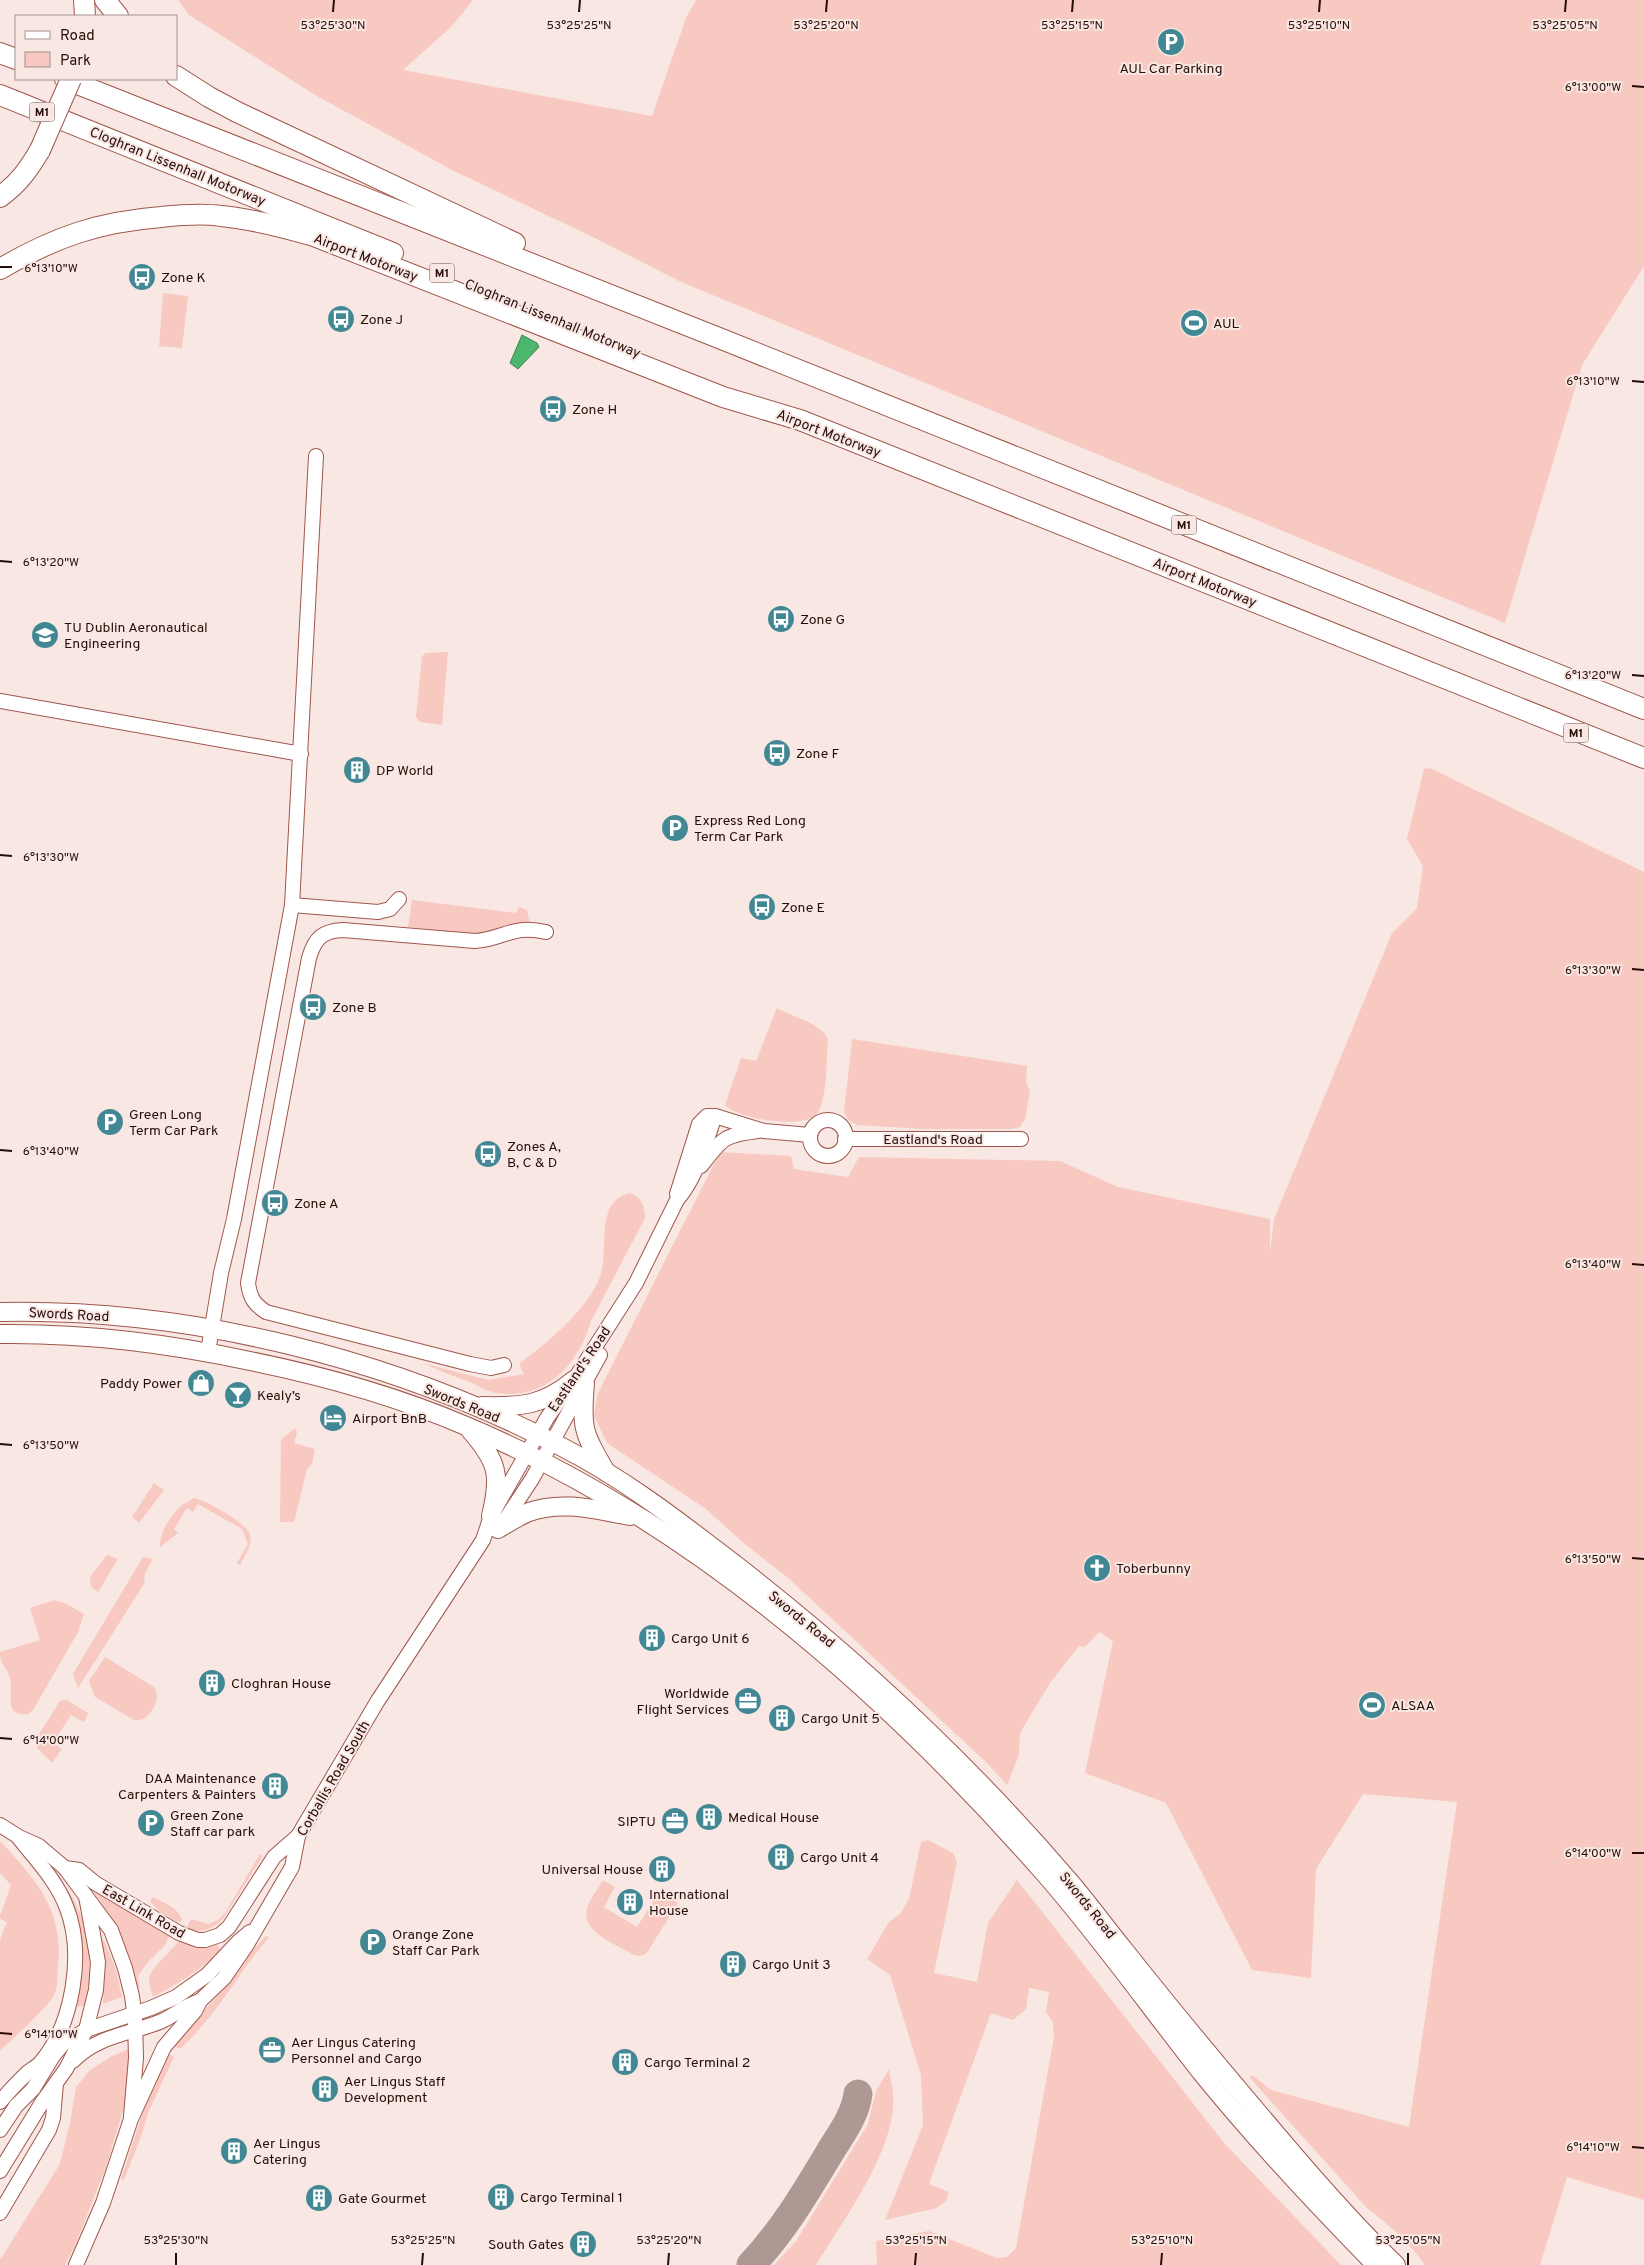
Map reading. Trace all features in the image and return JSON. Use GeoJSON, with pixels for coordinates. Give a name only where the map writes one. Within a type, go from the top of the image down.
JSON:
{"type":"FeatureCollection","features":[{"type":"Feature","properties":{"kind":"highway"},"geometry":{"type":"LineString","coordinates":[[84,0],[85,15]]}},
{"type":"Feature","properties":{"kind":"highway"},"geometry":{"type":"LineString","coordinates":[[105,0],[117,15]]}},
{"type":"Feature","properties":{"kind":"highway"},"geometry":{"type":"LineString","coordinates":[[0,53],[15,60]]}},
{"type":"Feature","properties":{"kind":"highway","name":"M1"},"geometry":{"type":"LineString","coordinates":[[178,77],[216,101],[394,188],[724,340]]}},
{"type":"Feature","properties":{"kind":"highway","name":"M1"},"geometry":{"type":"LineString","coordinates":[[68,80],[724,340],[1644,709]]}},
{"type":"Feature","properties":{"kind":"highway","name":"M1"},"geometry":{"type":"LineString","coordinates":[[0,197],[18,182],[40,150],[71,80]]}},
{"type":"Feature","properties":{"kind":"highway","name":"Cloghran Lissenhall Motorway"},"geometry":{"type":"LineString","coordinates":[[0,95],[324,224],[800,420]]}},
{"type":"Feature","properties":{"kind":"highway","name":"Airport Motorway"},"geometry":{"type":"LineString","coordinates":[[0,269],[26,254],[62,238],[100,225],[130,220],[178,215],[220,215],[274,224],[314,236],[724,396],[800,420],[1644,758]]}},
{"type":"Feature","properties":{"kind":"highway","name":"M1"},"geometry":{"type":"LineString","coordinates":[[1506,704],[1644,764]]}},
{"type":"Feature","properties":{"kind":"main road","name":"Swords Road"},"geometry":{"type":"LineString","coordinates":[[0,1312],[106,1315],[212,1329],[333,1358],[403,1380],[474,1406],[545,1438],[606,1472],[691,1531],[800,1616],[893,1698],[966,1768],[1072,1885],[1235,2086],[1346,2215],[1396,2265]]}},
{"type":"Feature","properties":{"kind":"main road","name":"Swords Road"},"geometry":{"type":"LineString","coordinates":[[0,1334],[95,1336],[208,1352],[358,1387],[466,1426],[535,1458],[640,1518],[745,1592],[786,1624],[863,1689],[953,1774],[1048,1878],[1232,2109],[1318,2205],[1376,2265]]}},
{"type":"Feature","properties":{"kind":"main road"},"geometry":{"type":"LineString","coordinates":[[474,1406],[522,1406],[535,1404],[580,1382],[584,1429],[606,1472]]}},
{"type":"Feature","properties":{"kind":"main road"},"geometry":{"type":"LineString","coordinates":[[466,1426],[487,1449],[494,1462],[497,1476],[495,1522],[551,1506],[577,1506],[640,1518]]}},
{"type":"Feature","properties":{"kind":"street"},"geometry":{"type":"LineString","coordinates":[[208,1352],[221,1273],[234,1219],[292,905],[316,456]]}},
{"type":"Feature","properties":{"kind":"street"},"geometry":{"type":"LineString","coordinates":[[0,701],[301,754]]}},
{"type":"Feature","properties":{"kind":"street"},"geometry":{"type":"LineString","coordinates":[[292,905],[378,912],[390,909],[399,899]]}},
{"type":"Feature","properties":{"kind":"street"},"geometry":{"type":"LineString","coordinates":[[504,1365],[490,1368],[470,1364],[266,1312],[255,1305],[248,1283],[309,958],[318,938],[329,931],[342,930],[475,942],[520,929],[546,932]]}},
{"type":"Feature","properties":{"kind":"street","name":"Eastland's Road"},"geometry":{"type":"LineString","coordinates":[[676,1200],[678,1187],[699,1124],[707,1116],[715,1116],[764,1131]]}},
{"type":"Feature","properties":{"kind":"street","name":"Eastland's Road"},"geometry":{"type":"LineString","coordinates":[[545,1438],[555,1404],[580,1382],[622,1304],[636,1283],[676,1200],[686,1189],[715,1116]]}},
{"type":"Feature","properties":{"kind":"street"},"geometry":{"type":"LineString","coordinates":[[828,1120],[838,1124],[845,1133],[845,1139],[842,1150],[832,1156],[826,1156],[816,1151],[810,1141],[810,1135],[816,1125],[828,1120]]}},
{"type":"Feature","properties":{"kind":"street","name":"Eastland's Road"},"geometry":{"type":"LineString","coordinates":[[692,1177],[719,1142],[737,1134],[764,1131],[810,1135]]}},
{"type":"Feature","properties":{"kind":"street","name":"Eastland's Road"},"geometry":{"type":"LineString","coordinates":[[845,1139],[1021,1139]]}},
{"type":"Feature","properties":{"kind":"street","name":"Corballis Road South"},"geometry":{"type":"LineString","coordinates":[[76,2265],[102,2203],[131,2119],[164,2046],[195,2011],[200,2001],[224,1978],[246,1946],[292,1867],[298,1836],[377,1702],[495,1522],[535,1458],[545,1438]]}},
{"type":"Feature","properties":{"kind":"street","name":"East Link Road"},"geometry":{"type":"LineString","coordinates":[[0,1825],[19,1837],[39,1846],[65,1868],[111,1930],[131,1989],[134,2013]]}},
{"type":"Feature","properties":{"kind":"street","name":"East Link Road"},"geometry":{"type":"LineString","coordinates":[[65,1868],[79,1870],[179,1934],[205,1940],[220,1935],[229,1927],[274,1857],[298,1836]]}},
{"type":"Feature","properties":{"kind":"street"},"geometry":{"type":"LineString","coordinates":[[0,2102],[40,2062],[63,2022],[73,1987],[74,1940],[69,1914],[58,1890],[19,1837]]}},
{"type":"Feature","properties":{"kind":"street"},"geometry":{"type":"LineString","coordinates":[[66,2070],[86,2030],[95,1996],[98,1962],[86,1896]]}},
{"type":"Feature","properties":{"kind":"street"},"geometry":{"type":"LineString","coordinates":[[0,2130],[16,2106],[33,2089],[53,2056],[63,2044],[86,2030],[156,2006],[192,1987],[207,1976],[238,1942],[255,1929]]}},
{"type":"Feature","properties":{"kind":"street"},"geometry":{"type":"LineString","coordinates":[[0,2171],[43,2100],[77,2058],[93,2046],[107,2039],[162,2020],[200,2001]]}},
{"type":"Feature","properties":{"kind":"street","name":"Corballis Road South"},"geometry":{"type":"LineString","coordinates":[[131,2119],[135,2071],[136,2029],[134,2013]]}},
{"type":"Feature","properties":{"kind":"street"},"geometry":{"type":"LineString","coordinates":[[0,2213],[49,2130],[53,2118],[56,2083]]}},
{"type":"Feature","properties":{"kind":"green space","name":"AUL"},"geometry":{"type":"Polygon","coordinates":[[[178,0],[473,0],[452,26],[403,70],[652,116],[686,18],[696,0],[1644,0],[1644,266],[1582,365],[1505,623],[679,281],[595,238],[452,170],[317,96],[189,15],[178,0]]]}},
{"type":"Feature","properties":{"kind":"green space"},"geometry":{"type":"Polygon","coordinates":[[[163,293],[188,296],[182,348],[159,346],[163,293]]]}},
{"type":"Feature","properties":{"kind":"green space"},"geometry":{"type":"Polygon","coordinates":[[[448,652],[442,725],[420,722],[416,717],[422,656],[426,653],[448,652]]]}},
{"type":"Feature","properties":{"kind":"green space","name":"ALSAA"},"geometry":{"type":"Polygon","coordinates":[[[1430,768],[1644,872],[1644,2200],[1567,2177],[1540,2265],[1425,2265],[1398,2234],[1367,2208],[1250,2078],[1252,2075],[1271,2090],[1409,2127],[1457,1802],[1363,1794],[1316,1869],[1311,1978],[1252,1970],[1166,1803],[1085,1773],[1113,1641],[1099,1632],[1085,1647],[1079,1646],[1050,1683],[1020,1733],[1019,1755],[1007,1785],[986,1762],[787,1577],[746,1545],[706,1509],[607,1443],[594,1416],[597,1395],[720,1152],[791,1156],[794,1169],[848,1177],[859,1157],[1060,1161],[1118,1187],[1270,1219],[1270,1252],[1274,1219],[1392,933],[1417,908],[1423,866],[1407,839],[1424,769],[1430,768]]]}},
{"type":"Feature","properties":{"kind":"green space"},"geometry":{"type":"Polygon","coordinates":[[[412,900],[516,913],[519,907],[527,910],[530,925],[523,923],[484,936],[408,927],[412,900]]]}},
{"type":"Feature","properties":{"kind":"green space"},"geometry":{"type":"Polygon","coordinates":[[[777,1008],[820,1029],[828,1040],[825,1087],[821,1105],[818,1112],[812,1118],[801,1121],[772,1121],[757,1118],[743,1115],[725,1105],[741,1058],[756,1061],[777,1008]]]}},
{"type":"Feature","properties":{"kind":"green space"},"geometry":{"type":"Polygon","coordinates":[[[852,1039],[1027,1066],[1026,1083],[1030,1091],[1025,1119],[1020,1127],[1011,1129],[924,1129],[857,1125],[848,1120],[844,1112],[852,1039]]]}},
{"type":"Feature","properties":{"kind":"green space"},"geometry":{"type":"Polygon","coordinates":[[[629,1193],[642,1202],[645,1218],[591,1321],[578,1352],[569,1365],[557,1376],[545,1385],[530,1391],[514,1394],[497,1393],[422,1363],[488,1380],[524,1374],[519,1364],[568,1322],[590,1296],[602,1270],[605,1225],[608,1214],[612,1205],[619,1198],[629,1193]]]}},
{"type":"Feature","properties":{"kind":"green space"},"geometry":{"type":"Polygon","coordinates":[[[295,1428],[297,1432],[294,1443],[315,1449],[312,1464],[307,1469],[294,1522],[280,1522],[281,1440],[295,1428]]]}},
{"type":"Feature","properties":{"kind":"green space"},"geometry":{"type":"Polygon","coordinates":[[[154,1483],[164,1490],[139,1523],[132,1517],[154,1483]]]}},
{"type":"Feature","properties":{"kind":"green space"},"geometry":{"type":"Polygon","coordinates":[[[194,1498],[208,1503],[234,1518],[247,1530],[251,1539],[248,1551],[240,1565],[237,1563],[248,1544],[242,1529],[198,1504],[193,1512],[187,1508],[174,1529],[178,1533],[160,1547],[161,1536],[169,1520],[181,1506],[194,1498]]]}},
{"type":"Feature","properties":{"kind":"green space"},"geometry":{"type":"Polygon","coordinates":[[[107,1555],[118,1559],[98,1592],[91,1587],[90,1577],[107,1555]]]}},
{"type":"Feature","properties":{"kind":"green space"},"geometry":{"type":"Polygon","coordinates":[[[143,1557],[153,1559],[145,1573],[144,1584],[78,1688],[73,1674],[143,1557]]]}},
{"type":"Feature","properties":{"kind":"green space"},"geometry":{"type":"Polygon","coordinates":[[[55,1600],[67,1604],[84,1614],[78,1632],[33,1710],[28,1714],[20,1714],[12,1708],[10,1678],[2,1663],[0,1652],[40,1640],[30,1608],[55,1600]]]}},
{"type":"Feature","properties":{"kind":"green space"},"geometry":{"type":"Polygon","coordinates":[[[105,1657],[154,1687],[157,1698],[156,1704],[145,1718],[134,1720],[95,1697],[89,1681],[105,1657]]]}},
{"type":"Feature","properties":{"kind":"green space"},"geometry":{"type":"Polygon","coordinates":[[[67,1700],[88,1713],[84,1722],[71,1715],[53,1743],[62,1749],[52,1763],[37,1748],[36,1739],[60,1701],[67,1700]]]}},
{"type":"Feature","properties":{"kind":"green space"},"geometry":{"type":"Polygon","coordinates":[[[928,1840],[953,1853],[957,1862],[934,1973],[977,1982],[988,1923],[1017,1880],[1225,2144],[1341,2265],[877,2265],[876,2241],[929,2231],[997,2258],[1007,2257],[1016,2248],[1054,2037],[1053,2022],[1046,2012],[1049,1992],[1029,1988],[1026,2009],[1013,2020],[991,2013],[929,2184],[949,2192],[946,2201],[937,2208],[885,2220],[923,2125],[921,2075],[890,1975],[867,1959],[889,1922],[900,1914],[909,1899],[921,1842],[928,1840]]]}},
{"type":"Feature","properties":{"kind":"green space"},"geometry":{"type":"Polygon","coordinates":[[[0,1841],[25,1869],[45,1897],[57,1928],[59,1947],[57,1984],[52,1999],[0,2051],[0,1940],[7,1922],[0,1919],[0,1916],[11,1885],[0,1873],[0,1841]]]}},
{"type":"Feature","properties":{"kind":"green space"},"geometry":{"type":"Polygon","coordinates":[[[260,1854],[263,1856],[222,1920],[214,1926],[201,1931],[187,1927],[191,1919],[209,1924],[218,1920],[225,1913],[260,1854]]]}},
{"type":"Feature","properties":{"kind":"green space"},"geometry":{"type":"Polygon","coordinates":[[[603,1880],[615,1887],[604,1907],[637,1927],[659,1892],[678,1903],[646,1954],[634,1955],[602,1937],[589,1924],[586,1916],[587,1908],[603,1880]]]}},
{"type":"Feature","properties":{"kind":"green space"},"geometry":{"type":"Polygon","coordinates":[[[67,1889],[75,1902],[86,1931],[90,1960],[86,2005],[76,2007],[71,2018],[80,1933],[67,1889]]]}},
{"type":"Feature","properties":{"kind":"green space"},"geometry":{"type":"Polygon","coordinates":[[[96,1890],[170,1935],[165,1945],[148,1962],[138,1976],[140,1987],[136,1988],[119,1939],[95,1893],[96,1890]]]}},
{"type":"Feature","properties":{"kind":"green space"},"geometry":{"type":"Polygon","coordinates":[[[153,1897],[166,1903],[178,1912],[182,1920],[179,1923],[160,1912],[150,1901],[153,1897]]]}},
{"type":"Feature","properties":{"kind":"green space"},"geometry":{"type":"Polygon","coordinates":[[[266,1936],[269,1937],[216,2009],[193,2036],[180,2049],[171,2045],[222,1991],[247,1956],[266,1936]]]}},
{"type":"Feature","properties":{"kind":"green space"},"geometry":{"type":"Polygon","coordinates":[[[181,1938],[208,1946],[217,1944],[221,1950],[189,1976],[153,1997],[149,1982],[150,1976],[157,1965],[181,1938]]]}},
{"type":"Feature","properties":{"kind":"green space"},"geometry":{"type":"Polygon","coordinates":[[[102,1940],[104,1940],[116,1970],[122,1997],[103,2004],[105,1959],[102,1940]]]}},
{"type":"Feature","properties":{"kind":"green space"},"geometry":{"type":"Polygon","coordinates":[[[131,2048],[126,2101],[106,2167],[75,2246],[65,2265],[0,2265],[0,2260],[60,2164],[76,2087],[90,2070],[112,2056],[131,2048]]]}},
{"type":"Feature","properties":{"kind":"green space"},"geometry":{"type":"Polygon","coordinates":[[[167,2053],[174,2057],[148,2113],[124,2180],[121,2179],[152,2084],[167,2053]]]}},
{"type":"Feature","properties":{"kind":"green space"},"geometry":{"type":"Polygon","coordinates":[[[889,2069],[893,2089],[892,2116],[878,2161],[866,2184],[816,2265],[774,2265],[796,2241],[868,2124],[876,2091],[889,2069]]]}},
{"type":"Feature","properties":{"kind":"shaded area"},"geometry":{"type":"Polygon","coordinates":[[[522,335],[537,343],[539,347],[518,369],[510,363],[522,335]]]}},
{"type":"Feature","properties":{"kind":"taxiway"},"geometry":{"type":"LineString","coordinates":[[751,2265],[784,2225],[803,2196],[847,2124],[854,2110],[858,2094]]}},
{"type":"Feature","properties":{"kind":"place","name":"AUL Car Parking"},"geometry":{"type":"Point","coordinates":[1171,42]}},
{"type":"Feature","properties":{"kind":"place","name":"Zone K"},"geometry":{"type":"Point","coordinates":[142,277]}},
{"type":"Feature","properties":{"kind":"place","name":"Zone J"},"geometry":{"type":"Point","coordinates":[341,319]}},
{"type":"Feature","properties":{"kind":"place","name":"AUL"},"geometry":{"type":"Point","coordinates":[1194,323]}},
{"type":"Feature","properties":{"kind":"place","name":"Zone H"},"geometry":{"type":"Point","coordinates":[553,409]}},
{"type":"Feature","properties":{"kind":"place","name":"Zone G"},"geometry":{"type":"Point","coordinates":[781,619]}},
{"type":"Feature","properties":{"kind":"place","name":"TU Dublin Aeronautical Engineering"},"geometry":{"type":"Point","coordinates":[45,635]}},
{"type":"Feature","properties":{"kind":"place","name":"Zone F"},"geometry":{"type":"Point","coordinates":[777,753]}},
{"type":"Feature","properties":{"kind":"place","name":"DP World"},"geometry":{"type":"Point","coordinates":[357,770]}},
{"type":"Feature","properties":{"kind":"place","name":"Express Red Long Term Car Park"},"geometry":{"type":"Point","coordinates":[675,828]}},
{"type":"Feature","properties":{"kind":"place","name":"Zone E"},"geometry":{"type":"Point","coordinates":[762,907]}},
{"type":"Feature","properties":{"kind":"place","name":"Zone B"},"geometry":{"type":"Point","coordinates":[313,1007]}},
{"type":"Feature","properties":{"kind":"place","name":"Green Long Term Car Park"},"geometry":{"type":"Point","coordinates":[110,1122]}},
{"type":"Feature","properties":{"kind":"place","name":"Zones A, B, C & D"},"geometry":{"type":"Point","coordinates":[488,1154]}},
{"type":"Feature","properties":{"kind":"place","name":"Zone A"},"geometry":{"type":"Point","coordinates":[275,1203]}},
{"type":"Feature","properties":{"kind":"place","name":"Paddy Power"},"geometry":{"type":"Point","coordinates":[201,1383]}},
{"type":"Feature","properties":{"kind":"place","name":"Kealy’s"},"geometry":{"type":"Point","coordinates":[238,1395]}},
{"type":"Feature","properties":{"kind":"place","name":"Airport BnB"},"geometry":{"type":"Point","coordinates":[333,1418]}},
{"type":"Feature","properties":{"kind":"place","name":"Toberbunny"},"geometry":{"type":"Point","coordinates":[1097,1568]}},
{"type":"Feature","properties":{"kind":"place","name":"Cargo Unit 6"},"geometry":{"type":"Point","coordinates":[652,1638]}},
{"type":"Feature","properties":{"kind":"place","name":"Cloghran House"},"geometry":{"type":"Point","coordinates":[212,1683]}},
{"type":"Feature","properties":{"kind":"place","name":"Worldwide Flight Services"},"geometry":{"type":"Point","coordinates":[748,1701]}},
{"type":"Feature","properties":{"kind":"place","name":"ALSAA"},"geometry":{"type":"Point","coordinates":[1372,1705]}},
{"type":"Feature","properties":{"kind":"place","name":"Cargo Unit 5"},"geometry":{"type":"Point","coordinates":[782,1718]}},
{"type":"Feature","properties":{"kind":"place","name":"DAA Maintenance Carpenters & Painters"},"geometry":{"type":"Point","coordinates":[275,1786]}},
{"type":"Feature","properties":{"kind":"place","name":"Medical House"},"geometry":{"type":"Point","coordinates":[709,1817]}},
{"type":"Feature","properties":{"kind":"place","name":"SIPTU"},"geometry":{"type":"Point","coordinates":[675,1821]}},
{"type":"Feature","properties":{"kind":"place","name":"Green Zone Staff car park"},"geometry":{"type":"Point","coordinates":[151,1823]}},
{"type":"Feature","properties":{"kind":"place","name":"Cargo Unit 4"},"geometry":{"type":"Point","coordinates":[781,1857]}},
{"type":"Feature","properties":{"kind":"place","name":"Universal House"},"geometry":{"type":"Point","coordinates":[662,1869]}},
{"type":"Feature","properties":{"kind":"place","name":"International House"},"geometry":{"type":"Point","coordinates":[630,1902]}},
{"type":"Feature","properties":{"kind":"place","name":"Orange Zone Staff Car Park"},"geometry":{"type":"Point","coordinates":[373,1942]}},
{"type":"Feature","properties":{"kind":"place","name":"Cargo Unit 3"},"geometry":{"type":"Point","coordinates":[733,1964]}},
{"type":"Feature","properties":{"kind":"place","name":"Aer Lingus Catering Personnel and Cargo"},"geometry":{"type":"Point","coordinates":[272,2050]}},
{"type":"Feature","properties":{"kind":"place","name":"Cargo Terminal 2"},"geometry":{"type":"Point","coordinates":[625,2062]}},
{"type":"Feature","properties":{"kind":"place","name":"Aer Lingus Staff Development"},"geometry":{"type":"Point","coordinates":[325,2089]}},
{"type":"Feature","properties":{"kind":"place","name":"Aer Lingus Catering"},"geometry":{"type":"Point","coordinates":[234,2151]}},
{"type":"Feature","properties":{"kind":"place","name":"Cargo Terminal 1"},"geometry":{"type":"Point","coordinates":[501,2197]}},
{"type":"Feature","properties":{"kind":"place","name":"Gate Gourmet"},"geometry":{"type":"Point","coordinates":[319,2198]}},
{"type":"Feature","properties":{"kind":"place","name":"South Gates"},"geometry":{"type":"Point","coordinates":[583,2244]}}]}
